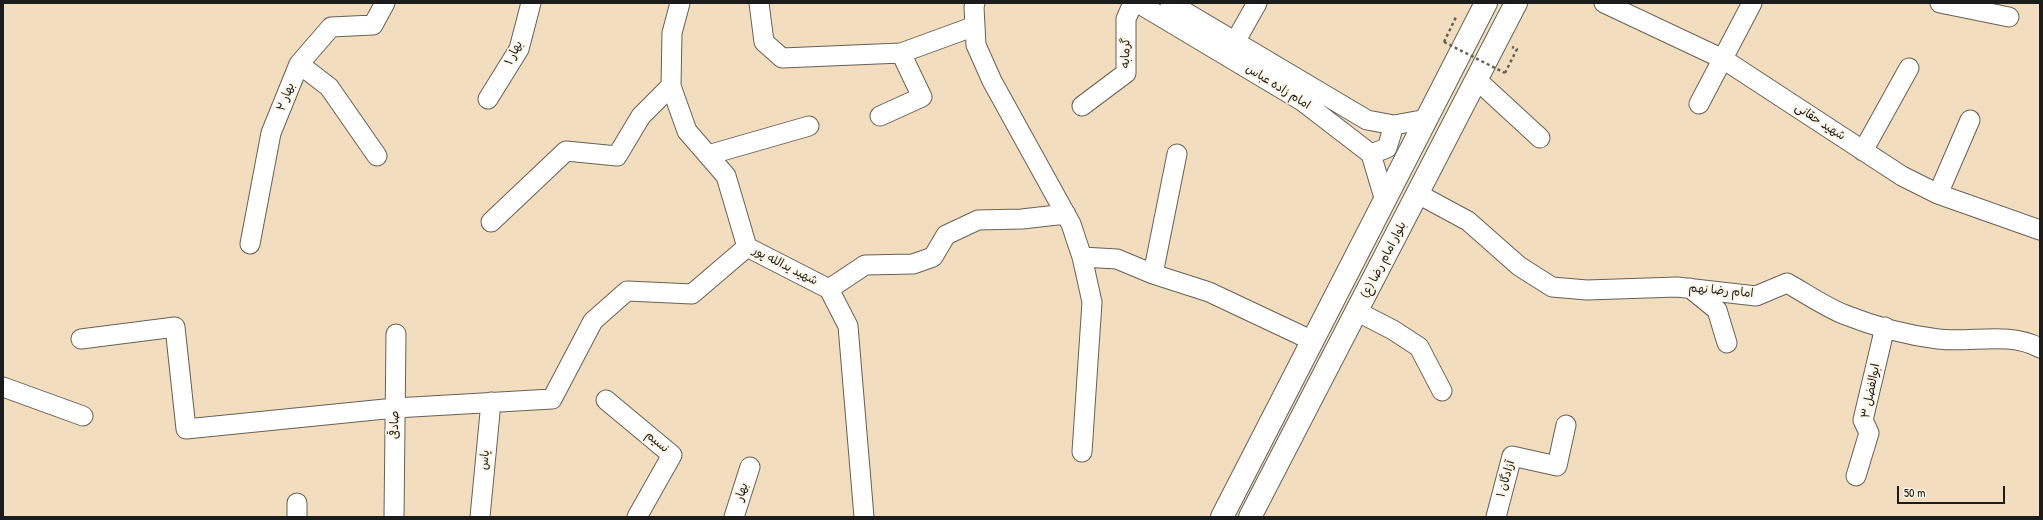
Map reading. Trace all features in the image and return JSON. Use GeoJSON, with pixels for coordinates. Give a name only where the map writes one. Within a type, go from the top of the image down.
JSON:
{"type":"FeatureCollection","features":[{"type":"Feature","properties":{"kind":"highway"},"geometry":{"type":"LineString","coordinates":[[1222,517],[1428,119],[1486,3]]}},
{"type":"Feature","properties":{"kind":"highway","name":"بلوار امام رضا (ع)"},"geometry":{"type":"LineString","coordinates":[[1250,517],[1358,312],[1516,3]]}},
{"type":"Feature","properties":{"kind":"street","name":"بهار ۲"},"geometry":{"type":"LineString","coordinates":[[250,244],[271,133],[299,64],[331,27],[373,25],[385,3]]}},
{"type":"Feature","properties":{"kind":"street","name":"بهار ۱"},"geometry":{"type":"LineString","coordinates":[[488,99],[519,49],[531,3]]}},
{"type":"Feature","properties":{"kind":"street","name":"شهید یدالله پور"},"geometry":{"type":"LineString","coordinates":[[680,3],[672,33],[671,86],[687,131],[726,176],[747,247],[829,289],[848,326],[864,517]]}},
{"type":"Feature","properties":{"kind":"street"},"geometry":{"type":"LineString","coordinates":[[760,3],[764,42],[782,58],[902,53],[975,26]]}},
{"type":"Feature","properties":{"kind":"street"},"geometry":{"type":"LineString","coordinates":[[976,3],[976,45],[992,81],[1066,214],[1082,257],[1092,302],[1082,452]]}},
{"type":"Feature","properties":{"kind":"street","name":"گرمابه"},"geometry":{"type":"LineString","coordinates":[[1082,106],[1126,73],[1126,19],[1134,3]]}},
{"type":"Feature","properties":{"kind":"street","name":"امام زاده عباس"},"geometry":{"type":"LineString","coordinates":[[1138,3],[1302,101],[1371,154]]}},
{"type":"Feature","properties":{"kind":"street","name":"امام زاده عباس"},"geometry":{"type":"LineString","coordinates":[[1170,3],[1367,120],[1394,125],[1428,119]]}},
{"type":"Feature","properties":{"kind":"street"},"geometry":{"type":"LineString","coordinates":[[1235,42],[1257,3]]}},
{"type":"Feature","properties":{"kind":"street","name":"شهید حقانی"},"geometry":{"type":"LineString","coordinates":[[1604,3],[1723,59],[1902,176],[1938,194],[2040,230]]}},
{"type":"Feature","properties":{"kind":"street"},"geometry":{"type":"LineString","coordinates":[[1699,104],[1752,3]]}},
{"type":"Feature","properties":{"kind":"street"},"geometry":{"type":"LineString","coordinates":[[1940,3],[2009,17]]}},
{"type":"Feature","properties":{"kind":"street"},"geometry":{"type":"LineString","coordinates":[[880,116],[922,97],[902,53]]}},
{"type":"Feature","properties":{"kind":"street"},"geometry":{"type":"LineString","coordinates":[[299,64],[329,87],[377,156]]}},
{"type":"Feature","properties":{"kind":"street"},"geometry":{"type":"LineString","coordinates":[[1863,151],[1909,68]]}},
{"type":"Feature","properties":{"kind":"street"},"geometry":{"type":"LineString","coordinates":[[1477,80],[1540,138]]}},
{"type":"Feature","properties":{"kind":"street"},"geometry":{"type":"LineString","coordinates":[[491,222],[566,151],[617,156],[641,116],[671,86]]}},
{"type":"Feature","properties":{"kind":"street"},"geometry":{"type":"LineString","coordinates":[[1938,194],[1970,120]]}},
{"type":"Feature","properties":{"kind":"street"},"geometry":{"type":"LineString","coordinates":[[1385,201],[1371,154],[1387,148],[1394,125]]}},
{"type":"Feature","properties":{"kind":"street"},"geometry":{"type":"LineString","coordinates":[[708,155],[808,126]]}},
{"type":"Feature","properties":{"kind":"street"},"geometry":{"type":"LineString","coordinates":[[1153,274],[1177,154]]}},
{"type":"Feature","properties":{"kind":"street","name":"امام رضا نهم"},"geometry":{"type":"LineString","coordinates":[[1418,194],[1468,221],[1519,266],[1552,287],[1587,290],[1677,287],[1756,296],[1787,284],[1843,314],[1884,328],[1939,339],[1982,338],[2028,342],[2040,348]]}},
{"type":"Feature","properties":{"kind":"street"},"geometry":{"type":"LineString","coordinates":[[829,289],[865,265],[913,264],[933,257],[946,235],[978,220],[1022,219],[1066,214]]}},
{"type":"Feature","properties":{"kind":"street"},"geometry":{"type":"LineString","coordinates":[[81,339],[175,327],[186,429],[395,408],[552,398],[593,321],[627,291],[692,294],[747,247]]}},
{"type":"Feature","properties":{"kind":"street"},"geometry":{"type":"LineString","coordinates":[[1082,257],[1117,259],[1153,274],[1209,292],[1313,341]]}},
{"type":"Feature","properties":{"kind":"street"},"geometry":{"type":"LineString","coordinates":[[1690,288],[1716,310],[1727,343]]}},
{"type":"Feature","properties":{"kind":"street"},"geometry":{"type":"LineString","coordinates":[[1358,312],[1393,330],[1419,347],[1442,391]]}},
{"type":"Feature","properties":{"kind":"street","name":"ابوالفضل ۳"},"geometry":{"type":"LineString","coordinates":[[1856,476],[1869,433],[1863,420],[1884,328]]}},
{"type":"Feature","properties":{"kind":"street","name":"صادقی"},"geometry":{"type":"LineString","coordinates":[[394,517],[396,334]]}},
{"type":"Feature","properties":{"kind":"street"},"geometry":{"type":"LineString","coordinates":[[3,387],[83,416]]}},
{"type":"Feature","properties":{"kind":"street","name":"نسیم"},"geometry":{"type":"LineString","coordinates":[[606,400],[672,455],[637,517]]}},
{"type":"Feature","properties":{"kind":"street","name":"یاس"},"geometry":{"type":"LineString","coordinates":[[480,517],[491,402]]}},
{"type":"Feature","properties":{"kind":"street","name":"آزادگان ۱"},"geometry":{"type":"LineString","coordinates":[[1496,517],[1512,456],[1557,466],[1566,425]]}},
{"type":"Feature","properties":{"kind":"street","name":"بهار"},"geometry":{"type":"LineString","coordinates":[[734,517],[750,467]]}},
{"type":"Feature","properties":{"kind":"path"},"geometry":{"type":"LineString","coordinates":[[1444,42],[1505,73]]}}]}
